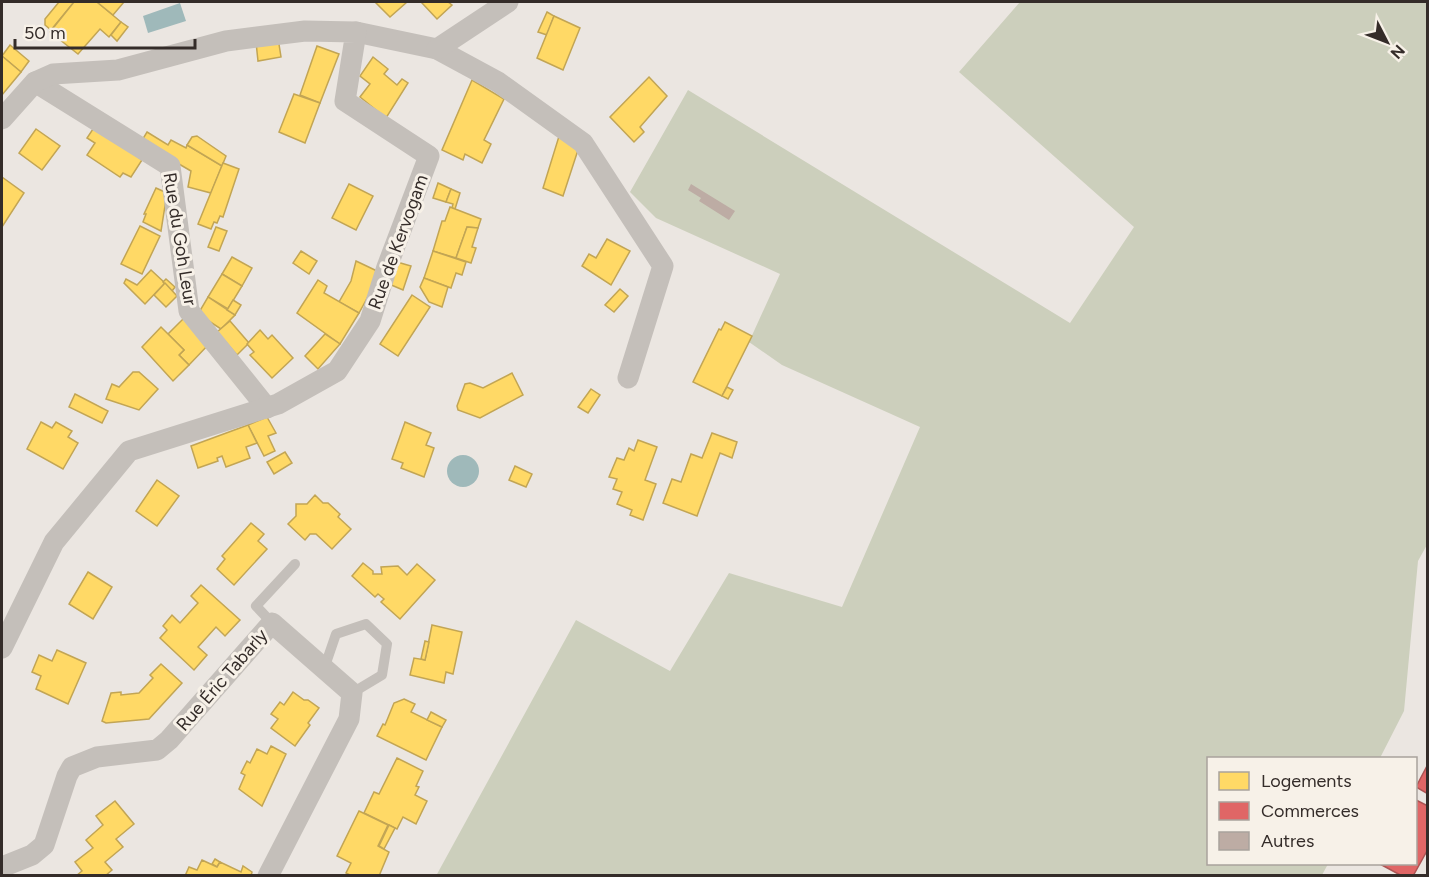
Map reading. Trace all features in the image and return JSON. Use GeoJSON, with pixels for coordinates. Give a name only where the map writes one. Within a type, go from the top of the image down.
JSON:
{"type":"FeatureCollection","features":[{"type":"Feature","properties":{"kind":"street"},"geometry":{"type":"LineString","coordinates":[[436,49],[508,2]]}},
{"type":"Feature","properties":{"kind":"street"},"geometry":{"type":"LineString","coordinates":[[2,118],[35,82],[53,74],[118,70],[226,41],[304,31],[356,32],[436,49],[498,82],[583,143],[663,266],[628,378]]}},
{"type":"Feature","properties":{"kind":"street","name":"Rue de Kervogam"},"geometry":{"type":"LineString","coordinates":[[2,648],[54,542],[129,451],[278,404],[336,371],[370,321],[387,267],[429,156],[345,101],[356,32]]}},
{"type":"Feature","properties":{"kind":"street","name":"Rue du Goh Leur"},"geometry":{"type":"LineString","coordinates":[[35,82],[170,166],[189,311],[267,408]]}},
{"type":"Feature","properties":{"kind":"street","name":"Rue Éric Tabarly"},"geometry":{"type":"LineString","coordinates":[[2,867],[32,855],[44,844],[72,767],[97,757],[157,750],[170,740],[272,623],[352,693]]}},
{"type":"Feature","properties":{"kind":"street"},"geometry":{"type":"LineString","coordinates":[[268,876],[349,719],[352,693]]}},
{"type":"Feature","properties":{"kind":"lane"},"geometry":{"type":"LineString","coordinates":[[272,623],[256,606],[295,564]]}},
{"type":"Feature","properties":{"kind":"lane"},"geometry":{"type":"LineString","coordinates":[[324,669],[336,634],[366,624],[387,644],[382,675],[352,693]]}},
{"type":"Feature","properties":{"kind":"green space"},"geometry":{"type":"Polygon","coordinates":[[[1020,2],[1427,2],[1428,543],[1418,561],[1404,711],[1381,757],[1207,757],[1207,865],[1327,865],[1322,875],[436,876],[576,620],[670,671],[729,573],[842,607],[920,427],[782,365],[749,342],[780,274],[656,218],[630,192],[688,90],[1070,323],[1134,227],[959,72],[1020,2]]]}},
{"type":"Feature","properties":{"kind":"water"},"geometry":{"type":"Polygon","coordinates":[[[180,3],[186,21],[148,33],[143,16],[180,3]]]}},
{"type":"Feature","properties":{"kind":"water"},"geometry":{"type":"Polygon","coordinates":[[[463,455],[475,459],[479,471],[475,483],[463,487],[451,483],[447,471],[451,459],[463,455]]]}},
{"type":"Feature","properties":{"kind":"building: Logements"},"geometry":{"type":"Polygon","coordinates":[[[59,2],[74,2],[51,30],[45,25],[45,19],[59,2]]]}},
{"type":"Feature","properties":{"kind":"building: Logements"},"geometry":{"type":"Polygon","coordinates":[[[74,2],[97,2],[121,22],[109,37],[100,29],[78,54],[50,32],[74,2]]]}},
{"type":"Feature","properties":{"kind":"building: Logements"},"geometry":{"type":"Polygon","coordinates":[[[97,2],[124,2],[113,15],[97,2]]]}},
{"type":"Feature","properties":{"kind":"building: Logements"},"geometry":{"type":"Polygon","coordinates":[[[375,2],[407,2],[390,17],[375,2]]]}},
{"type":"Feature","properties":{"kind":"building: Logements"},"geometry":{"type":"Polygon","coordinates":[[[423,2],[448,2],[452,5],[437,19],[423,2]]]}},
{"type":"Feature","properties":{"kind":"building: Logements"},"geometry":{"type":"Polygon","coordinates":[[[547,12],[554,16],[547,35],[538,32],[547,12]]]}},
{"type":"Feature","properties":{"kind":"building: Logements"},"geometry":{"type":"Polygon","coordinates":[[[554,16],[580,28],[563,70],[537,58],[554,16]]]}},
{"type":"Feature","properties":{"kind":"building: Logements"},"geometry":{"type":"Polygon","coordinates":[[[121,22],[128,27],[117,41],[111,35],[121,22]]]}},
{"type":"Feature","properties":{"kind":"building: Logements"},"geometry":{"type":"Polygon","coordinates":[[[278,38],[281,57],[258,61],[256,42],[278,38]]]}},
{"type":"Feature","properties":{"kind":"building: Logements"},"geometry":{"type":"Polygon","coordinates":[[[10,45],[29,61],[21,72],[2,56],[10,45]]]}},
{"type":"Feature","properties":{"kind":"building: Logements"},"geometry":{"type":"Polygon","coordinates":[[[317,46],[339,54],[320,103],[300,95],[317,46]]]}},
{"type":"Feature","properties":{"kind":"building: Logements"},"geometry":{"type":"Polygon","coordinates":[[[2,56],[21,72],[2,95],[2,56]]]}},
{"type":"Feature","properties":{"kind":"building: Logements"},"geometry":{"type":"Polygon","coordinates":[[[373,57],[388,69],[384,74],[397,85],[402,79],[408,83],[386,118],[360,97],[370,84],[360,76],[373,57]]]}},
{"type":"Feature","properties":{"kind":"building: Logements"},"geometry":{"type":"Polygon","coordinates":[[[649,77],[667,96],[640,127],[644,132],[634,142],[610,117],[649,77]]]}},
{"type":"Feature","properties":{"kind":"building: Logements"},"geometry":{"type":"Polygon","coordinates":[[[472,80],[504,99],[484,140],[491,144],[482,163],[465,154],[463,160],[442,150],[472,80]]]}},
{"type":"Feature","properties":{"kind":"building: Logements"},"geometry":{"type":"Polygon","coordinates":[[[294,94],[320,103],[305,143],[279,132],[294,94]]]}},
{"type":"Feature","properties":{"kind":"building: Logements"},"geometry":{"type":"Polygon","coordinates":[[[95,126],[142,160],[131,177],[123,173],[120,177],[87,155],[95,143],[87,138],[95,126]]]}},
{"type":"Feature","properties":{"kind":"building: Logements"},"geometry":{"type":"Polygon","coordinates":[[[36,129],[60,146],[42,170],[19,153],[36,129]]]}},
{"type":"Feature","properties":{"kind":"building: Logements"},"geometry":{"type":"Polygon","coordinates":[[[147,132],[168,145],[171,140],[186,148],[187,145],[222,166],[211,193],[188,187],[191,171],[141,142],[147,132]]]}},
{"type":"Feature","properties":{"kind":"building: Logements"},"geometry":{"type":"Polygon","coordinates":[[[560,133],[578,150],[563,196],[543,188],[560,133]]]}},
{"type":"Feature","properties":{"kind":"building: Logements"},"geometry":{"type":"Polygon","coordinates":[[[197,136],[226,156],[222,166],[187,145],[192,137],[197,136]]]}},
{"type":"Feature","properties":{"kind":"building: Logements"},"geometry":{"type":"Polygon","coordinates":[[[223,163],[239,169],[223,217],[220,216],[217,223],[214,222],[211,229],[198,224],[223,163]]]}},
{"type":"Feature","properties":{"kind":"building: Logements"},"geometry":{"type":"Polygon","coordinates":[[[2,177],[24,193],[2,227],[2,177]]]}},
{"type":"Feature","properties":{"kind":"building: Logements"},"geometry":{"type":"Polygon","coordinates":[[[438,183],[451,189],[446,202],[433,198],[438,183]]]}},
{"type":"Feature","properties":{"kind":"building: Logements"},"geometry":{"type":"Polygon","coordinates":[[[349,184],[373,196],[356,230],[332,218],[349,184]]]}},
{"type":"Feature","properties":{"kind":"building: Logements"},"geometry":{"type":"Polygon","coordinates":[[[156,188],[167,193],[161,231],[143,222],[146,214],[144,214],[156,188]]]}},
{"type":"Feature","properties":{"kind":"building: Logements"},"geometry":{"type":"Polygon","coordinates":[[[451,189],[460,193],[455,209],[452,208],[453,204],[446,202],[451,189]]]}},
{"type":"Feature","properties":{"kind":"building: Logements"},"geometry":{"type":"Polygon","coordinates":[[[450,207],[481,219],[478,228],[467,227],[456,258],[433,251],[442,221],[445,221],[450,207]]]}},
{"type":"Feature","properties":{"kind":"building: Logements"},"geometry":{"type":"Polygon","coordinates":[[[140,226],[160,236],[142,274],[121,264],[140,226]]]}},
{"type":"Feature","properties":{"kind":"building: Logements"},"geometry":{"type":"Polygon","coordinates":[[[216,227],[227,231],[219,251],[208,247],[216,227]]]}},
{"type":"Feature","properties":{"kind":"building: Logements"},"geometry":{"type":"Polygon","coordinates":[[[467,227],[478,228],[472,247],[476,248],[471,263],[456,258],[467,227]]]}},
{"type":"Feature","properties":{"kind":"building: Logements"},"geometry":{"type":"Polygon","coordinates":[[[607,239],[630,251],[611,285],[582,266],[589,254],[596,258],[607,239]]]}},
{"type":"Feature","properties":{"kind":"building: Logements"},"geometry":{"type":"Polygon","coordinates":[[[301,251],[317,261],[309,274],[293,263],[301,251]]]}},
{"type":"Feature","properties":{"kind":"building: Logements"},"geometry":{"type":"Polygon","coordinates":[[[433,251],[466,262],[462,275],[456,273],[451,288],[424,278],[433,251]]]}},
{"type":"Feature","properties":{"kind":"building: Logements"},"geometry":{"type":"Polygon","coordinates":[[[232,257],[252,268],[242,286],[222,274],[232,257]]]}},
{"type":"Feature","properties":{"kind":"building: Logements"},"geometry":{"type":"Polygon","coordinates":[[[356,261],[377,271],[371,291],[359,313],[339,302],[351,281],[356,261]]]}},
{"type":"Feature","properties":{"kind":"building: Logements"},"geometry":{"type":"Polygon","coordinates":[[[397,262],[411,266],[403,290],[389,284],[397,262]]]}},
{"type":"Feature","properties":{"kind":"building: Logements"},"geometry":{"type":"Polygon","coordinates":[[[151,270],[165,283],[145,304],[124,283],[126,279],[137,285],[151,270]]]}},
{"type":"Feature","properties":{"kind":"building: Logements"},"geometry":{"type":"Polygon","coordinates":[[[222,274],[242,286],[228,309],[208,297],[222,274]]]}},
{"type":"Feature","properties":{"kind":"building: Logements"},"geometry":{"type":"Polygon","coordinates":[[[424,278],[448,287],[442,307],[429,302],[420,287],[424,278]]]}},
{"type":"Feature","properties":{"kind":"building: Logements"},"geometry":{"type":"Polygon","coordinates":[[[166,279],[175,287],[172,291],[163,282],[166,279]]]}},
{"type":"Feature","properties":{"kind":"building: Logements"},"geometry":{"type":"Polygon","coordinates":[[[318,280],[327,286],[324,293],[359,313],[340,344],[297,313],[318,280]]]}},
{"type":"Feature","properties":{"kind":"building: Logements"},"geometry":{"type":"Polygon","coordinates":[[[165,283],[177,296],[166,307],[154,295],[165,283]]]}},
{"type":"Feature","properties":{"kind":"building: Logements"},"geometry":{"type":"Polygon","coordinates":[[[620,289],[628,296],[614,312],[605,305],[620,289]]]}},
{"type":"Feature","properties":{"kind":"building: Logements"},"geometry":{"type":"Polygon","coordinates":[[[412,295],[430,307],[398,356],[380,344],[412,295]]]}},
{"type":"Feature","properties":{"kind":"building: Logements"},"geometry":{"type":"Polygon","coordinates":[[[208,297],[235,315],[221,329],[198,314],[208,297]]]}},
{"type":"Feature","properties":{"kind":"building: Logements"},"geometry":{"type":"Polygon","coordinates":[[[233,300],[241,305],[235,315],[227,310],[233,300]]]}},
{"type":"Feature","properties":{"kind":"building: Logements"},"geometry":{"type":"Polygon","coordinates":[[[186,316],[210,343],[189,365],[179,355],[184,350],[168,334],[186,316]]]}},
{"type":"Feature","properties":{"kind":"building: Logements"},"geometry":{"type":"Polygon","coordinates":[[[230,321],[249,343],[237,355],[217,332],[230,321]]]}},
{"type":"Feature","properties":{"kind":"building: Logements"},"geometry":{"type":"Polygon","coordinates":[[[725,322],[752,336],[722,396],[693,382],[719,329],[721,330],[725,322]]]}},
{"type":"Feature","properties":{"kind":"building: Logements"},"geometry":{"type":"Polygon","coordinates":[[[161,327],[184,350],[179,355],[189,365],[173,381],[142,347],[161,327]]]}},
{"type":"Feature","properties":{"kind":"building: Logements"},"geometry":{"type":"Polygon","coordinates":[[[260,330],[268,339],[272,335],[293,358],[272,378],[250,355],[254,352],[247,344],[260,330]]]}},
{"type":"Feature","properties":{"kind":"building: Logements"},"geometry":{"type":"Polygon","coordinates":[[[325,334],[340,344],[318,369],[305,356],[325,334]]]}},
{"type":"Feature","properties":{"kind":"building: Logements"},"geometry":{"type":"Polygon","coordinates":[[[133,372],[139,372],[158,389],[139,410],[106,399],[112,384],[119,387],[133,372]]]}},
{"type":"Feature","properties":{"kind":"building: Logements"},"geometry":{"type":"Polygon","coordinates":[[[512,373],[523,395],[480,418],[458,410],[457,406],[465,384],[470,383],[483,388],[512,373]]]}},
{"type":"Feature","properties":{"kind":"building: Logements"},"geometry":{"type":"Polygon","coordinates":[[[727,387],[733,390],[728,399],[722,396],[727,387]]]}},
{"type":"Feature","properties":{"kind":"building: Logements"},"geometry":{"type":"Polygon","coordinates":[[[591,389],[600,395],[588,413],[578,407],[591,389]]]}},
{"type":"Feature","properties":{"kind":"building: Logements"},"geometry":{"type":"Polygon","coordinates":[[[75,394],[108,411],[102,423],[69,407],[75,394]]]}},
{"type":"Feature","properties":{"kind":"building: Logements"},"geometry":{"type":"Polygon","coordinates":[[[267,417],[276,433],[268,436],[275,451],[264,456],[248,425],[267,417]]]}},
{"type":"Feature","properties":{"kind":"building: Logements"},"geometry":{"type":"Polygon","coordinates":[[[41,422],[52,428],[56,422],[72,431],[68,437],[78,443],[63,469],[27,449],[41,422]]]}},
{"type":"Feature","properties":{"kind":"building: Logements"},"geometry":{"type":"Polygon","coordinates":[[[405,422],[431,433],[426,445],[434,448],[424,477],[401,468],[403,463],[392,459],[405,422]]]}},
{"type":"Feature","properties":{"kind":"building: Logements"},"geometry":{"type":"Polygon","coordinates":[[[248,425],[257,443],[246,447],[250,458],[226,467],[222,456],[217,458],[218,461],[198,468],[191,446],[248,425]]]}},
{"type":"Feature","properties":{"kind":"building: Logements"},"geometry":{"type":"Polygon","coordinates":[[[712,433],[737,442],[732,458],[720,453],[697,516],[663,503],[672,479],[681,482],[691,454],[702,458],[712,433]]]}},
{"type":"Feature","properties":{"kind":"building: Logements"},"geometry":{"type":"Polygon","coordinates":[[[638,440],[657,447],[645,480],[656,484],[643,520],[630,515],[632,510],[617,504],[622,492],[613,489],[617,479],[609,477],[617,458],[624,460],[629,448],[634,451],[638,440]]]}},
{"type":"Feature","properties":{"kind":"building: Logements"},"geometry":{"type":"Polygon","coordinates":[[[285,452],[292,463],[274,474],[267,462],[285,452]]]}},
{"type":"Feature","properties":{"kind":"building: Logements"},"geometry":{"type":"Polygon","coordinates":[[[515,466],[532,474],[526,487],[509,480],[515,466]]]}},
{"type":"Feature","properties":{"kind":"building: Logements"},"geometry":{"type":"Polygon","coordinates":[[[157,480],[179,496],[157,526],[136,511],[157,480]]]}},
{"type":"Feature","properties":{"kind":"building: Logements"},"geometry":{"type":"Polygon","coordinates":[[[315,495],[340,514],[338,517],[351,529],[332,549],[316,534],[310,534],[305,540],[288,524],[296,516],[296,504],[307,504],[315,495]]]}},
{"type":"Feature","properties":{"kind":"building: Logements"},"geometry":{"type":"Polygon","coordinates":[[[251,523],[264,534],[258,541],[267,549],[234,585],[217,569],[225,559],[222,556],[251,523]]]}},
{"type":"Feature","properties":{"kind":"building: Logements"},"geometry":{"type":"Polygon","coordinates":[[[363,563],[373,571],[373,574],[382,574],[381,567],[398,566],[407,575],[417,564],[435,580],[400,619],[381,602],[384,599],[378,594],[375,597],[352,576],[363,563]]]}},
{"type":"Feature","properties":{"kind":"building: Logements"},"geometry":{"type":"Polygon","coordinates":[[[88,572],[112,587],[93,619],[69,604],[88,572]]]}},
{"type":"Feature","properties":{"kind":"building: Logements"},"geometry":{"type":"Polygon","coordinates":[[[201,585],[240,620],[225,636],[216,627],[198,647],[207,655],[194,670],[160,638],[167,630],[163,626],[172,615],[180,623],[198,603],[191,596],[201,585]]]}},
{"type":"Feature","properties":{"kind":"building: Logements"},"geometry":{"type":"Polygon","coordinates":[[[432,625],[462,632],[453,674],[446,672],[444,683],[410,675],[414,658],[425,660],[432,625]]]}},
{"type":"Feature","properties":{"kind":"building: Logements"},"geometry":{"type":"Polygon","coordinates":[[[425,641],[429,642],[425,660],[421,659],[425,641]]]}},
{"type":"Feature","properties":{"kind":"building: Logements"},"geometry":{"type":"Polygon","coordinates":[[[57,650],[86,663],[68,704],[36,689],[41,676],[32,672],[39,655],[52,661],[57,650]]]}},
{"type":"Feature","properties":{"kind":"building: Logements"},"geometry":{"type":"Polygon","coordinates":[[[161,664],[182,683],[149,719],[106,723],[102,721],[111,693],[121,692],[121,695],[139,693],[153,678],[150,675],[161,664]]]}},
{"type":"Feature","properties":{"kind":"building: Logements"},"geometry":{"type":"Polygon","coordinates":[[[293,692],[319,708],[295,746],[271,728],[278,719],[271,714],[280,702],[284,705],[293,692]]]}},
{"type":"Feature","properties":{"kind":"building: Logements"},"geometry":{"type":"Polygon","coordinates":[[[404,699],[415,704],[411,712],[442,727],[426,760],[377,736],[383,724],[385,725],[394,703],[404,699]]]}},
{"type":"Feature","properties":{"kind":"building: Logements"},"geometry":{"type":"Polygon","coordinates":[[[431,712],[446,720],[442,727],[427,720],[431,712]]]}},
{"type":"Feature","properties":{"kind":"building: Logements"},"geometry":{"type":"Polygon","coordinates":[[[271,746],[286,754],[262,806],[239,789],[245,775],[241,773],[247,761],[250,763],[257,749],[267,754],[271,746]]]}},
{"type":"Feature","properties":{"kind":"building: Logements"},"geometry":{"type":"Polygon","coordinates":[[[397,758],[423,771],[416,786],[419,787],[415,795],[427,801],[416,824],[403,817],[397,829],[364,813],[374,792],[379,794],[397,758]]]}},
{"type":"Feature","properties":{"kind":"building: Logements"},"geometry":{"type":"Polygon","coordinates":[[[115,801],[134,824],[116,839],[123,847],[105,862],[112,870],[105,876],[76,876],[82,871],[75,862],[93,848],[86,840],[103,825],[96,816],[115,801]]]}},
{"type":"Feature","properties":{"kind":"building: Logements"},"geometry":{"type":"Polygon","coordinates":[[[359,811],[388,825],[378,846],[389,852],[379,876],[352,876],[346,873],[351,863],[337,856],[359,811]]]}},
{"type":"Feature","properties":{"kind":"building: Logements"},"geometry":{"type":"Polygon","coordinates":[[[389,825],[395,828],[384,849],[379,846],[389,825]]]}},
{"type":"Feature","properties":{"kind":"building: Logements"},"geometry":{"type":"Polygon","coordinates":[[[215,859],[220,862],[217,867],[212,864],[215,859]]]}},
{"type":"Feature","properties":{"kind":"building: Logements"},"geometry":{"type":"Polygon","coordinates":[[[202,860],[217,867],[220,862],[241,872],[243,866],[252,872],[251,876],[185,876],[189,867],[197,870],[202,860]]]}},
{"type":"Feature","properties":{"kind":"building: Commerces"},"geometry":{"type":"Polygon","coordinates":[[[1428,764],[1428,794],[1417,788],[1428,764]]]}},
{"type":"Feature","properties":{"kind":"building: Commerces"},"geometry":{"type":"Polygon","coordinates":[[[1417,800],[1428,806],[1428,849],[1413,876],[1402,876],[1382,865],[1417,865],[1417,800]]]}},
{"type":"Feature","properties":{"kind":"building: Autres"},"geometry":{"type":"Polygon","coordinates":[[[691,184],[735,211],[729,220],[699,201],[701,198],[688,190],[691,184]]]}}]}
